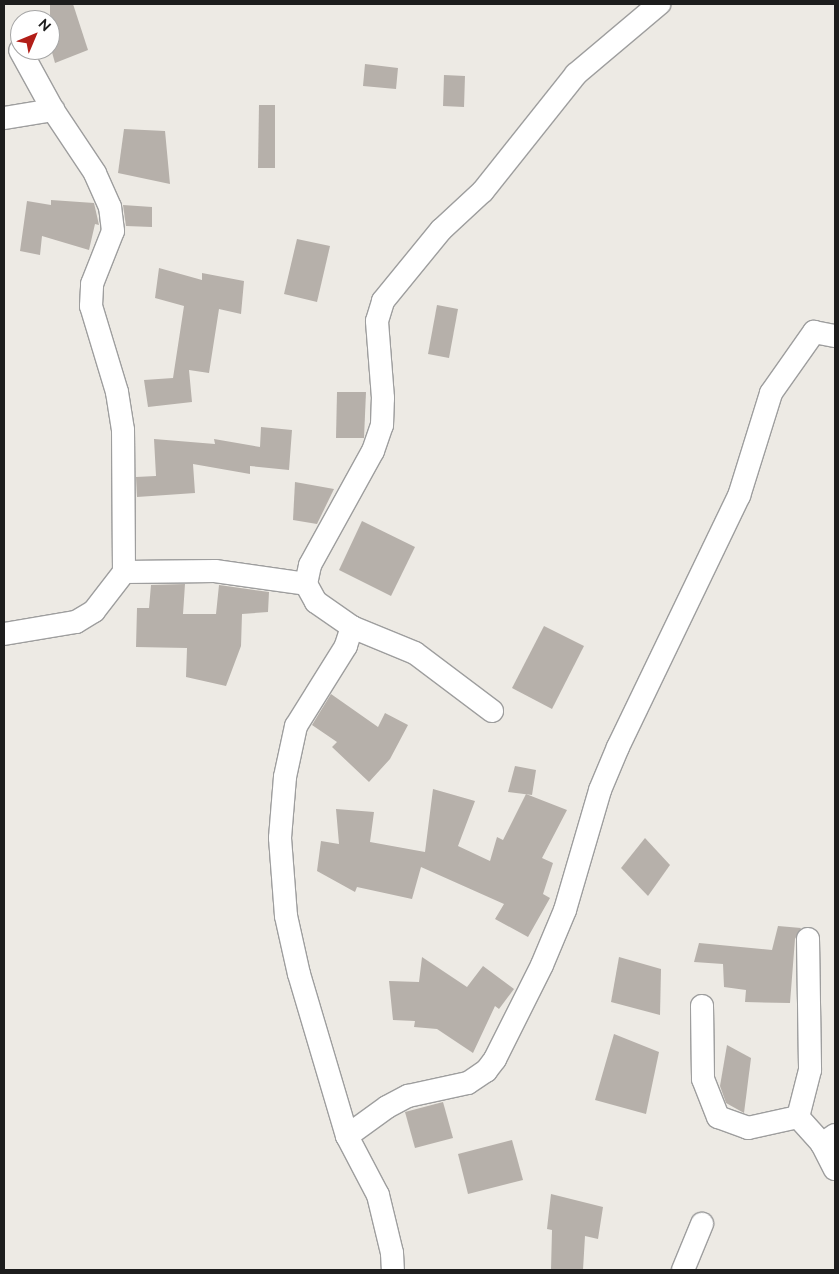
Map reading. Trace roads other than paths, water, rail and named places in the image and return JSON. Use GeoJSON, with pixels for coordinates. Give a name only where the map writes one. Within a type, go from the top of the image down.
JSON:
{"type":"FeatureCollection","features":[{"type":"Feature","properties":{"kind":"street"},"geometry":{"type":"LineString","coordinates":[[492,711],[414,653],[352,627],[316,602],[306,584],[310,564],[373,451],[382,425],[384,398],[377,321],[384,301],[441,230],[483,191],[576,74],[659,4]]}},
{"type":"Feature","properties":{"kind":"street"},"geometry":{"type":"LineString","coordinates":[[4,634],[76,622],[94,611],[124,572],[123,430],[117,392],[91,306],[92,284],[113,231],[110,207],[95,173],[52,110],[25,60]]}},
{"type":"Feature","properties":{"kind":"street"},"geometry":{"type":"LineString","coordinates":[[4,118],[52,110]]}},
{"type":"Feature","properties":{"kind":"street"},"geometry":{"type":"LineString","coordinates":[[347,1136],[387,1107],[408,1096],[468,1083],[486,1071],[495,1059],[542,966],[565,910],[600,790],[618,747],[738,496],[771,393],[814,332],[835,336]]}},
{"type":"Feature","properties":{"kind":"street"},"geometry":{"type":"LineString","coordinates":[[124,572],[215,570],[306,584]]}},
{"type":"Feature","properties":{"kind":"street"},"geometry":{"type":"LineString","coordinates":[[352,627],[346,646],[296,726],[285,777],[280,838],[286,916],[299,974],[347,1136],[378,1195],[392,1253],[393,1270]]}},
{"type":"Feature","properties":{"kind":"street"},"geometry":{"type":"LineString","coordinates":[[798,1117],[810,1070],[808,939]]}},
{"type":"Feature","properties":{"kind":"street"},"geometry":{"type":"LineString","coordinates":[[702,1006],[703,1079],[718,1117],[748,1128],[798,1117],[829,1140],[835,1169]]}},
{"type":"Feature","properties":{"kind":"street"},"geometry":{"type":"LineString","coordinates":[[683,1270],[702,1224]]}}]}
